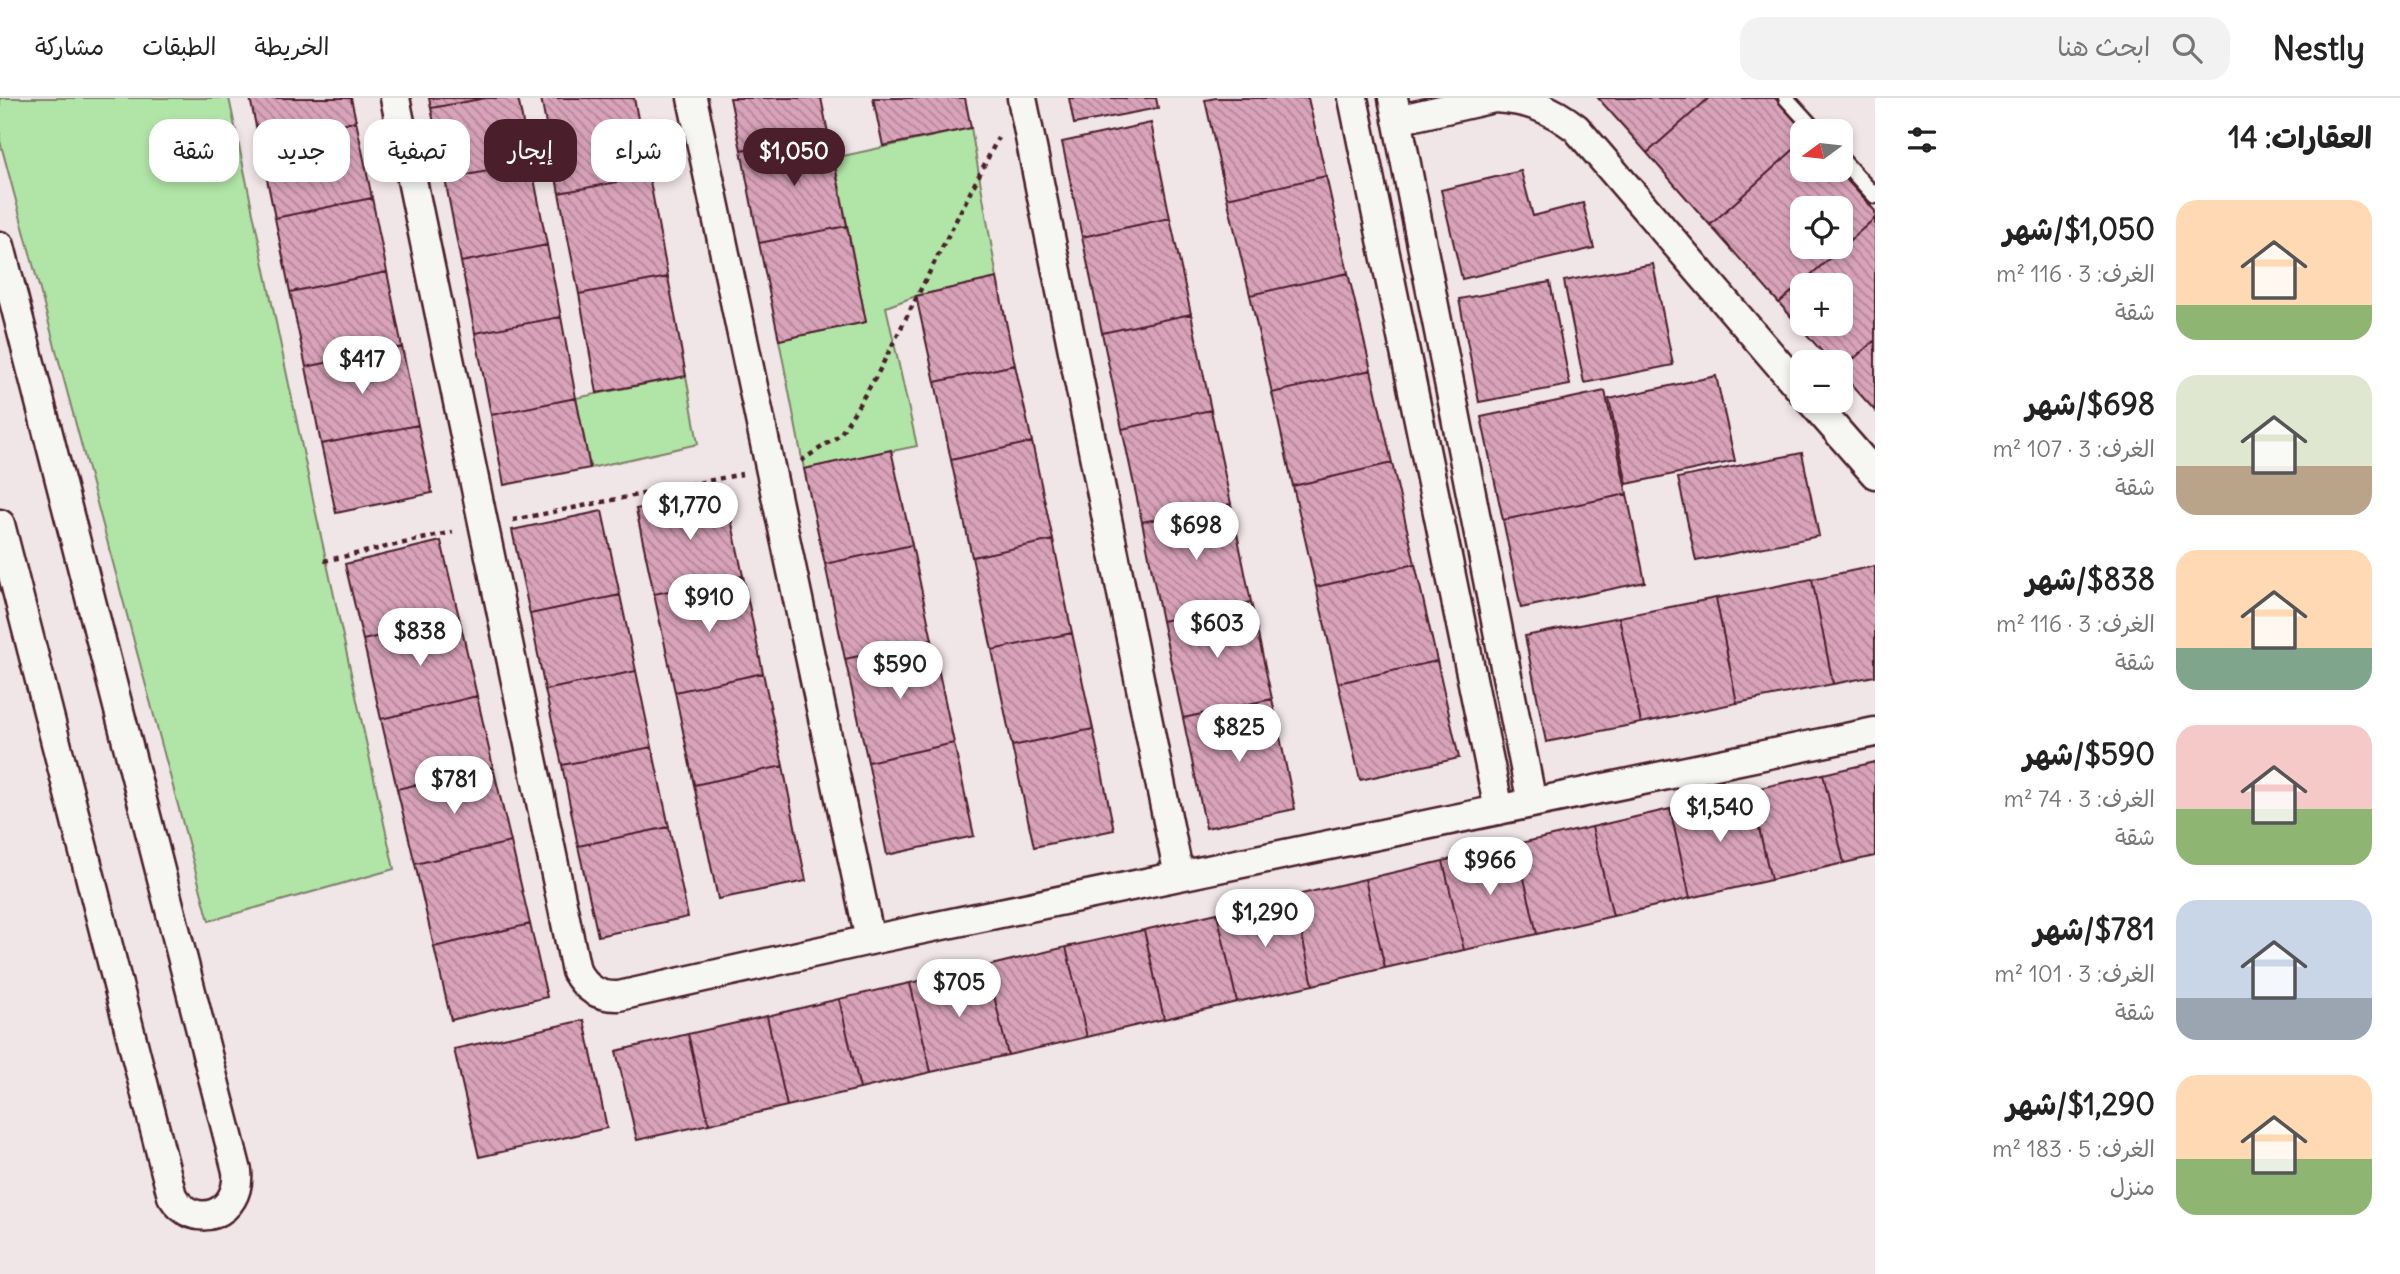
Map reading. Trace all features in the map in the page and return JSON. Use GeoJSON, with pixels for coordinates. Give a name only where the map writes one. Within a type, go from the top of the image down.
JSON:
{"type":"FeatureCollection","features":[{"type":"Feature","properties":{"kind":"street"},"geometry":{"type":"LineString","coordinates":[[395,98],[576,971],[589,989],[598,994],[619,996],[870,940],[1875,732]]}},
{"type":"Feature","properties":{"kind":"street"},"geometry":{"type":"LineString","coordinates":[[692,98],[870,940]]}},
{"type":"Feature","properties":{"kind":"street"},"geometry":{"type":"LineString","coordinates":[[1022,98],[1179,876]]}},
{"type":"Feature","properties":{"kind":"street"},"geometry":{"type":"LineString","coordinates":[[1353,98],[1499,810]]}},
{"type":"Feature","properties":{"kind":"street"},"geometry":{"type":"LineString","coordinates":[[1532,803],[1395,109],[1495,98],[1538,104],[1558,114],[1576,128],[1790,377]]}},
{"type":"Feature","properties":{"kind":"street"},"geometry":{"type":"LineString","coordinates":[[0,246],[237,1171],[239,1184],[236,1195],[229,1204],[215,1213],[195,1214],[179,1206],[172,1196],[0,524]]}},
{"type":"Feature","properties":{"kind":"street"},"geometry":{"type":"LineString","coordinates":[[1412,384],[1447,376]]}},
{"type":"Feature","properties":{"kind":"street"},"geometry":{"type":"LineString","coordinates":[[1822,413],[1875,474]]}},
{"type":"Feature","properties":{"kind":"lane"},"geometry":{"type":"LineString","coordinates":[[1786,98],[1805,119]]}},
{"type":"Feature","properties":{"kind":"lane"},"geometry":{"type":"LineString","coordinates":[[1853,172],[1875,196]]}},
{"type":"Feature","properties":{"kind":"green space"},"geometry":{"type":"Polygon","coordinates":[[[0,98],[229,98],[233,119],[149,119],[149,182],[239,182],[239,146],[394,869],[209,921],[0,141],[0,98]]]}},
{"type":"Feature","properties":{"kind":"green space"},"geometry":{"type":"Polygon","coordinates":[[[971,128],[997,278],[916,296],[886,307],[917,446],[804,469],[779,340],[866,322],[834,158],[971,128]]]}},
{"type":"Feature","properties":{"kind":"green space"},"geometry":{"type":"Polygon","coordinates":[[[686,376],[698,444],[590,468],[576,398],[686,376]]]}},
{"type":"Feature","properties":{"kind":"building"},"geometry":{"type":"Polygon","coordinates":[[[250,98],[351,98],[356,121],[350,122],[350,119],[254,119],[250,98]]]}},
{"type":"Feature","properties":{"kind":"building"},"geometry":{"type":"Polygon","coordinates":[[[429,98],[486,98],[431,108],[429,98]]]}},
{"type":"Feature","properties":{"kind":"building"},"geometry":{"type":"Polygon","coordinates":[[[486,98],[518,98],[522,119],[484,119],[484,172],[470,174],[470,119],[433,119],[431,108],[486,98]]]}},
{"type":"Feature","properties":{"kind":"building"},"geometry":{"type":"Polygon","coordinates":[[[541,98],[634,98],[638,119],[591,119],[591,182],[617,182],[559,193],[557,182],[577,182],[577,119],[545,119],[541,98]]]}},
{"type":"Feature","properties":{"kind":"building"},"geometry":{"type":"Polygon","coordinates":[[[730,98],[821,98],[828,133],[741,150],[730,98]]]}},
{"type":"Feature","properties":{"kind":"building"},"geometry":{"type":"Polygon","coordinates":[[[873,98],[965,98],[971,128],[883,146],[873,98]]]}},
{"type":"Feature","properties":{"kind":"building"},"geometry":{"type":"Polygon","coordinates":[[[1069,98],[1156,98],[1158,108],[1074,124],[1069,98]]]}},
{"type":"Feature","properties":{"kind":"building"},"geometry":{"type":"Polygon","coordinates":[[[1308,98],[1326,176],[1227,198],[1205,100],[1308,98]]]}},
{"type":"Feature","properties":{"kind":"building"},"geometry":{"type":"Polygon","coordinates":[[[1598,98],[1709,98],[1647,153],[1598,98]]]}},
{"type":"Feature","properties":{"kind":"building"},"geometry":{"type":"Polygon","coordinates":[[[1709,98],[1775,98],[1793,119],[1790,119],[1790,153],[1710,225],[1647,153],[1709,98]]]}},
{"type":"Feature","properties":{"kind":"building"},"geometry":{"type":"Polygon","coordinates":[[[356,121],[364,160],[364,182],[369,182],[372,198],[275,218],[268,182],[350,182],[350,122],[356,121]]]}},
{"type":"Feature","properties":{"kind":"building"},"geometry":{"type":"Polygon","coordinates":[[[1151,123],[1170,218],[1082,237],[1062,142],[1151,123]]]}},
{"type":"Feature","properties":{"kind":"building"},"geometry":{"type":"Polygon","coordinates":[[[828,133],[847,226],[759,243],[741,150],[828,133]]]}},
{"type":"Feature","properties":{"kind":"building"},"geometry":{"type":"Polygon","coordinates":[[[1790,153],[1790,182],[1849,182],[1875,211],[1875,218],[1853,237],[1853,196],[1790,196],[1790,259],[1829,259],[1813,273],[1790,273],[1790,293],[1779,303],[1710,225],[1790,153]]]}},
{"type":"Feature","properties":{"kind":"building"},"geometry":{"type":"Polygon","coordinates":[[[1521,171],[1533,216],[1583,203],[1594,248],[1462,279],[1441,190],[1521,171]]]}},
{"type":"Feature","properties":{"kind":"building"},"geometry":{"type":"Polygon","coordinates":[[[484,172],[484,182],[535,182],[547,245],[461,262],[446,182],[470,182],[470,174],[484,172]]]}},
{"type":"Feature","properties":{"kind":"building"},"geometry":{"type":"Polygon","coordinates":[[[1326,176],[1348,273],[1250,295],[1227,198],[1326,176]]]}},
{"type":"Feature","properties":{"kind":"building"},"geometry":{"type":"Polygon","coordinates":[[[617,182],[650,182],[668,277],[579,294],[559,193],[617,182]]]}},
{"type":"Feature","properties":{"kind":"building"},"geometry":{"type":"Polygon","coordinates":[[[372,198],[387,272],[290,292],[275,218],[372,198]]]}},
{"type":"Feature","properties":{"kind":"building"},"geometry":{"type":"Polygon","coordinates":[[[1170,218],[1191,314],[1102,333],[1082,237],[1170,218]]]}},
{"type":"Feature","properties":{"kind":"building"},"geometry":{"type":"Polygon","coordinates":[[[1875,218],[1875,340],[1853,359],[1853,350],[1820,350],[1808,336],[1853,336],[1853,273],[1813,273],[1829,259],[1853,259],[1853,237],[1875,218]]]}},
{"type":"Feature","properties":{"kind":"building"},"geometry":{"type":"Polygon","coordinates":[[[847,226],[866,322],[779,340],[759,243],[847,226]]]}},
{"type":"Feature","properties":{"kind":"building"},"geometry":{"type":"Polygon","coordinates":[[[547,245],[561,317],[475,333],[461,262],[547,245]]]}},
{"type":"Feature","properties":{"kind":"building"},"geometry":{"type":"Polygon","coordinates":[[[1653,264],[1673,365],[1584,383],[1564,281],[1653,264]]]}},
{"type":"Feature","properties":{"kind":"building"},"geometry":{"type":"Polygon","coordinates":[[[387,272],[402,347],[306,367],[290,292],[387,272]]]}},
{"type":"Feature","properties":{"kind":"building"},"geometry":{"type":"Polygon","coordinates":[[[1348,273],[1371,370],[1272,393],[1250,295],[1348,273]]]}},
{"type":"Feature","properties":{"kind":"building"},"geometry":{"type":"Polygon","coordinates":[[[668,277],[686,376],[597,393],[579,294],[668,277]]]}},
{"type":"Feature","properties":{"kind":"building"},"geometry":{"type":"Polygon","coordinates":[[[997,278],[1015,365],[935,382],[916,296],[997,278]]]}},
{"type":"Feature","properties":{"kind":"building"},"geometry":{"type":"Polygon","coordinates":[[[1550,282],[1570,385],[1479,402],[1459,299],[1550,282]]]}},
{"type":"Feature","properties":{"kind":"building"},"geometry":{"type":"Polygon","coordinates":[[[1790,293],[1790,315],[1779,303],[1790,293]]]}},
{"type":"Feature","properties":{"kind":"building"},"geometry":{"type":"Polygon","coordinates":[[[1191,314],[1211,410],[1122,429],[1102,333],[1191,314]]]}},
{"type":"Feature","properties":{"kind":"building"},"geometry":{"type":"Polygon","coordinates":[[[561,317],[576,398],[491,415],[475,333],[561,317]]]}},
{"type":"Feature","properties":{"kind":"building"},"geometry":{"type":"Polygon","coordinates":[[[1875,340],[1875,411],[1853,386],[1853,359],[1875,340]]]}},
{"type":"Feature","properties":{"kind":"building"},"geometry":{"type":"Polygon","coordinates":[[[402,347],[418,425],[321,444],[306,367],[402,347]]]}},
{"type":"Feature","properties":{"kind":"building"},"geometry":{"type":"Polygon","coordinates":[[[1015,365],[1032,442],[951,460],[935,382],[1015,365]]]}},
{"type":"Feature","properties":{"kind":"building"},"geometry":{"type":"Polygon","coordinates":[[[1371,370],[1392,463],[1293,486],[1272,393],[1371,370]]]}},
{"type":"Feature","properties":{"kind":"building"},"geometry":{"type":"Polygon","coordinates":[[[1716,376],[1735,461],[1627,484],[1609,399],[1716,376]]]}},
{"type":"Feature","properties":{"kind":"building"},"geometry":{"type":"Polygon","coordinates":[[[1605,391],[1627,494],[1503,520],[1481,417],[1605,391]]]}},
{"type":"Feature","properties":{"kind":"building"},"geometry":{"type":"Polygon","coordinates":[[[576,398],[590,468],[504,485],[491,415],[576,398]]]}},
{"type":"Feature","properties":{"kind":"building"},"geometry":{"type":"Polygon","coordinates":[[[1211,410],[1231,504],[1142,522],[1122,429],[1211,410]]]}},
{"type":"Feature","properties":{"kind":"building"},"geometry":{"type":"Polygon","coordinates":[[[418,425],[432,493],[336,513],[321,444],[418,425]]]}},
{"type":"Feature","properties":{"kind":"building"},"geometry":{"type":"Polygon","coordinates":[[[1032,442],[1053,540],[972,557],[951,460],[1032,442]]]}},
{"type":"Feature","properties":{"kind":"building"},"geometry":{"type":"Polygon","coordinates":[[[891,450],[912,545],[825,564],[804,469],[891,450]]]}},
{"type":"Feature","properties":{"kind":"building"},"geometry":{"type":"Polygon","coordinates":[[[1802,453],[1819,536],[1696,561],[1678,478],[1802,453]]]}},
{"type":"Feature","properties":{"kind":"building"},"geometry":{"type":"Polygon","coordinates":[[[1392,463],[1415,564],[1316,587],[1293,486],[1392,463]]]}},
{"type":"Feature","properties":{"kind":"building"},"geometry":{"type":"Polygon","coordinates":[[[725,490],[743,576],[654,594],[636,509],[725,490]]]}},
{"type":"Feature","properties":{"kind":"building"},"geometry":{"type":"Polygon","coordinates":[[[1627,494],[1645,582],[1521,608],[1503,520],[1627,494]]]}},
{"type":"Feature","properties":{"kind":"building"},"geometry":{"type":"Polygon","coordinates":[[[1231,504],[1251,602],[1162,621],[1142,522],[1231,504]]]}},
{"type":"Feature","properties":{"kind":"building"},"geometry":{"type":"Polygon","coordinates":[[[602,511],[620,595],[530,614],[512,530],[602,511]]]}},
{"type":"Feature","properties":{"kind":"building"},"geometry":{"type":"Polygon","coordinates":[[[1053,540],[1072,633],[992,650],[972,557],[1053,540]]]}},
{"type":"Feature","properties":{"kind":"building"},"geometry":{"type":"Polygon","coordinates":[[[441,541],[459,617],[363,640],[345,564],[441,541]]]}},
{"type":"Feature","properties":{"kind":"building"},"geometry":{"type":"Polygon","coordinates":[[[912,545],[932,640],[845,659],[825,564],[912,545]]]}},
{"type":"Feature","properties":{"kind":"building"},"geometry":{"type":"Polygon","coordinates":[[[1415,564],[1437,661],[1338,683],[1316,587],[1415,564]]]}},
{"type":"Feature","properties":{"kind":"building"},"geometry":{"type":"Polygon","coordinates":[[[1875,566],[1875,676],[1833,684],[1812,579],[1875,566]]]}},
{"type":"Feature","properties":{"kind":"building"},"geometry":{"type":"Polygon","coordinates":[[[743,576],[763,673],[675,692],[654,594],[743,576]]]}},
{"type":"Feature","properties":{"kind":"building"},"geometry":{"type":"Polygon","coordinates":[[[1812,579],[1833,684],[1737,703],[1716,598],[1812,579]]]}},
{"type":"Feature","properties":{"kind":"building"},"geometry":{"type":"Polygon","coordinates":[[[620,595],[636,671],[545,690],[530,614],[620,595]]]}},
{"type":"Feature","properties":{"kind":"building"},"geometry":{"type":"Polygon","coordinates":[[[1716,598],[1737,703],[1641,723],[1619,617],[1716,598]]]}},
{"type":"Feature","properties":{"kind":"building"},"geometry":{"type":"Polygon","coordinates":[[[1251,602],[1272,699],[1183,718],[1162,621],[1251,602]]]}},
{"type":"Feature","properties":{"kind":"building"},"geometry":{"type":"Polygon","coordinates":[[[459,617],[477,696],[381,719],[363,640],[459,617]]]}},
{"type":"Feature","properties":{"kind":"building"},"geometry":{"type":"Polygon","coordinates":[[[1619,617],[1641,723],[1546,742],[1525,636],[1619,617]]]}},
{"type":"Feature","properties":{"kind":"building"},"geometry":{"type":"Polygon","coordinates":[[[1072,633],[1093,729],[1012,746],[992,650],[1072,633]]]}},
{"type":"Feature","properties":{"kind":"building"},"geometry":{"type":"Polygon","coordinates":[[[932,640],[954,743],[868,762],[845,659],[932,640]]]}},
{"type":"Feature","properties":{"kind":"building"},"geometry":{"type":"Polygon","coordinates":[[[1437,661],[1459,758],[1360,780],[1338,683],[1437,661]]]}},
{"type":"Feature","properties":{"kind":"building"},"geometry":{"type":"Polygon","coordinates":[[[636,671],[652,747],[562,765],[545,690],[636,671]]]}},
{"type":"Feature","properties":{"kind":"building"},"geometry":{"type":"Polygon","coordinates":[[[763,673],[783,766],[694,785],[675,692],[763,673]]]}},
{"type":"Feature","properties":{"kind":"building"},"geometry":{"type":"Polygon","coordinates":[[[477,696],[493,767],[397,789],[381,719],[477,696]]]}},
{"type":"Feature","properties":{"kind":"building"},"geometry":{"type":"Polygon","coordinates":[[[1272,699],[1295,809],[1206,828],[1183,718],[1272,699]]]}},
{"type":"Feature","properties":{"kind":"building"},"geometry":{"type":"Polygon","coordinates":[[[1093,729],[1114,830],[1034,847],[1012,746],[1093,729]]]}},
{"type":"Feature","properties":{"kind":"building"},"geometry":{"type":"Polygon","coordinates":[[[954,743],[974,836],[887,855],[868,762],[954,743]]]}},
{"type":"Feature","properties":{"kind":"building"},"geometry":{"type":"Polygon","coordinates":[[[652,747],[669,827],[578,846],[562,765],[652,747]]]}},
{"type":"Feature","properties":{"kind":"building"},"geometry":{"type":"Polygon","coordinates":[[[1875,762],[1875,856],[1844,863],[1823,774],[1875,762]]]}},
{"type":"Feature","properties":{"kind":"building"},"geometry":{"type":"Polygon","coordinates":[[[783,766],[806,881],[718,899],[694,785],[783,766]]]}},
{"type":"Feature","properties":{"kind":"building"},"geometry":{"type":"Polygon","coordinates":[[[493,767],[511,842],[415,864],[397,789],[493,767]]]}},
{"type":"Feature","properties":{"kind":"building"},"geometry":{"type":"Polygon","coordinates":[[[1823,774],[1844,863],[1771,880],[1750,790],[1823,774]]]}},
{"type":"Feature","properties":{"kind":"building"},"geometry":{"type":"Polygon","coordinates":[[[1750,790],[1771,880],[1690,898],[1670,809],[1750,790]]]}},
{"type":"Feature","properties":{"kind":"building"},"geometry":{"type":"Polygon","coordinates":[[[1670,809],[1690,898],[1613,916],[1592,827],[1670,809]]]}},
{"type":"Feature","properties":{"kind":"building"},"geometry":{"type":"Polygon","coordinates":[[[669,827],[688,917],[598,936],[578,846],[669,827]]]}},
{"type":"Feature","properties":{"kind":"building"},"geometry":{"type":"Polygon","coordinates":[[[1592,827],[1613,916],[1537,934],[1516,844],[1592,827]]]}},
{"type":"Feature","properties":{"kind":"building"},"geometry":{"type":"Polygon","coordinates":[[[511,842],[530,924],[434,947],[415,864],[511,842]]]}},
{"type":"Feature","properties":{"kind":"building"},"geometry":{"type":"Polygon","coordinates":[[[1516,844],[1537,934],[1464,950],[1443,861],[1516,844]]]}},
{"type":"Feature","properties":{"kind":"building"},"geometry":{"type":"Polygon","coordinates":[[[1443,861],[1464,950],[1385,968],[1365,879],[1443,861]]]}},
{"type":"Feature","properties":{"kind":"building"},"geometry":{"type":"Polygon","coordinates":[[[1365,879],[1385,968],[1313,985],[1293,896],[1365,879]]]}},
{"type":"Feature","properties":{"kind":"building"},"geometry":{"type":"Polygon","coordinates":[[[1293,896],[1313,985],[1237,1002],[1217,913],[1293,896]]]}},
{"type":"Feature","properties":{"kind":"building"},"geometry":{"type":"Polygon","coordinates":[[[1217,913],[1237,1002],[1164,1019],[1144,930],[1217,913]]]}},
{"type":"Feature","properties":{"kind":"building"},"geometry":{"type":"Polygon","coordinates":[[[530,924],[547,997],[451,1020],[434,947],[530,924]]]}},
{"type":"Feature","properties":{"kind":"building"},"geometry":{"type":"Polygon","coordinates":[[[1144,930],[1164,1019],[1087,1037],[1066,947],[1144,930]]]}},
{"type":"Feature","properties":{"kind":"building"},"geometry":{"type":"Polygon","coordinates":[[[1066,947],[1087,1037],[1008,1055],[987,966],[1066,947]]]}},
{"type":"Feature","properties":{"kind":"building"},"geometry":{"type":"Polygon","coordinates":[[[987,966],[1008,1055],[931,1072],[910,983],[987,966]]]}},
{"type":"Feature","properties":{"kind":"building"},"geometry":{"type":"Polygon","coordinates":[[[910,983],[931,1072],[860,1089],[839,999],[910,983]]]}},
{"type":"Feature","properties":{"kind":"building"},"geometry":{"type":"Polygon","coordinates":[[[839,999],[860,1089],[787,1106],[767,1016],[839,999]]]}},
{"type":"Feature","properties":{"kind":"building"},"geometry":{"type":"Polygon","coordinates":[[[767,1016],[787,1106],[709,1124],[688,1034],[767,1016]]]}},
{"type":"Feature","properties":{"kind":"building"},"geometry":{"type":"Polygon","coordinates":[[[584,1020],[607,1128],[479,1157],[454,1049],[584,1020]]]}},
{"type":"Feature","properties":{"kind":"building"},"geometry":{"type":"Polygon","coordinates":[[[688,1034],[709,1124],[637,1140],[616,1051],[688,1034]]]}}]}
